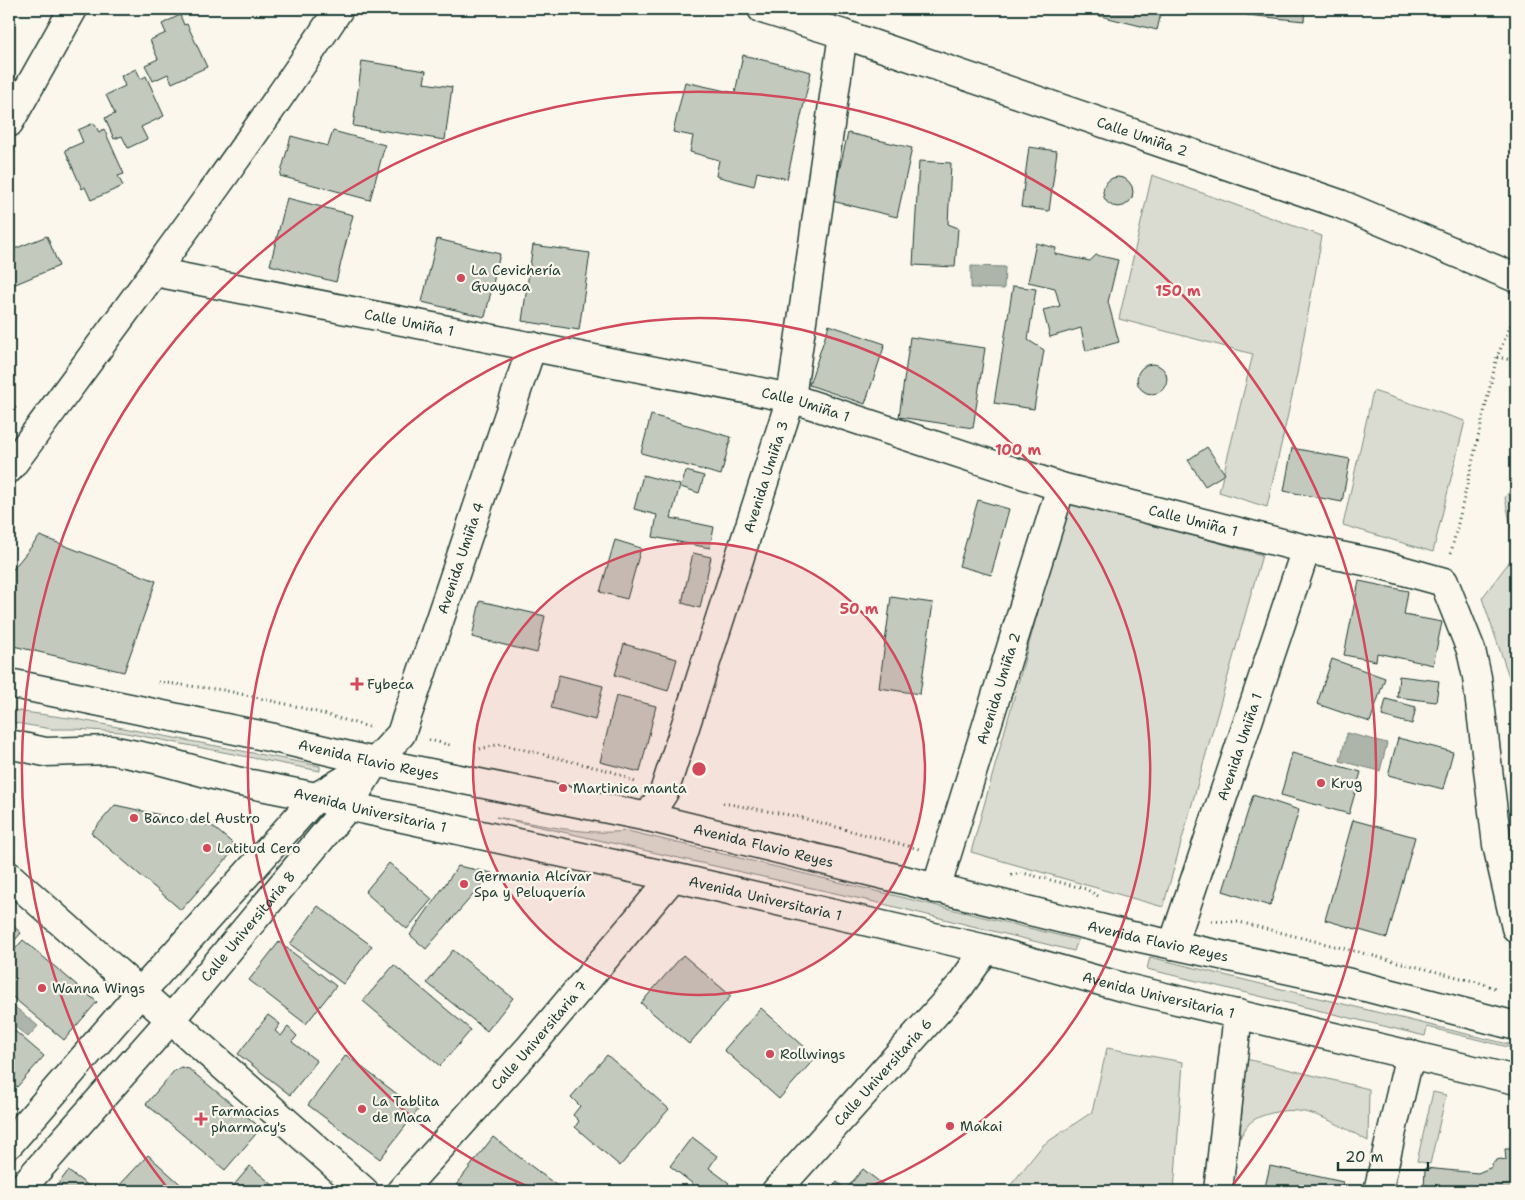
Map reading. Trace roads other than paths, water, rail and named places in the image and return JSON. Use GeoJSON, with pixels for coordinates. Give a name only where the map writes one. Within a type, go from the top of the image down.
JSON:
{"type":"FeatureCollection","features":[{"type":"Feature","properties":{"kind":"street"},"geometry":{"type":"LineString","coordinates":[[9,123],[73,9]]}},
{"type":"Feature","properties":{"kind":"street"},"geometry":{"type":"LineString","coordinates":[[9,469],[288,86],[339,9]]}},
{"type":"Feature","properties":{"kind":"street","name":"Calle Umiña 2"},"geometry":{"type":"LineString","coordinates":[[762,9],[843,34],[1340,204],[1516,278]]}},
{"type":"Feature","properties":{"kind":"street","name":"Avenida Umiña 3"},"geometry":{"type":"LineString","coordinates":[[648,817],[664,792],[791,398],[843,34]]}},
{"type":"Feature","properties":{"kind":"street","name":"Calle Umiña 1"},"geometry":{"type":"LineString","coordinates":[[154,272],[791,398],[1061,487],[1306,548],[1379,564],[1444,582],[1471,650],[1506,845]]}},
{"type":"Feature","properties":{"kind":"street","name":"Avenida Umiña 4"},"geometry":{"type":"LineString","coordinates":[[375,762],[401,734],[532,346]]}},
{"type":"Feature","properties":{"kind":"street","name":"Avenida Umiña 2"},"geometry":{"type":"LineString","coordinates":[[936,889],[1061,487]]}},
{"type":"Feature","properties":{"kind":"street","name":"Avenida Umiña 1"},"geometry":{"type":"LineString","coordinates":[[1173,945],[1306,548]]}},
{"type":"Feature","properties":{"kind":"street","name":"Avenida Flavio Reyes"},"geometry":{"type":"LineString","coordinates":[[9,683],[274,738],[375,762],[648,817],[936,889],[1173,945],[1350,983],[1516,1026]]}},
{"type":"Feature","properties":{"kind":"street","name":"Avenida Universitaria 1"},"geometry":{"type":"LineString","coordinates":[[9,744],[45,752],[111,750],[155,759],[236,781],[316,797],[348,806],[986,949],[1122,987],[1516,1080]]}},
{"type":"Feature","properties":{"kind":"street"},"geometry":{"type":"LineString","coordinates":[[9,1144],[140,993],[316,797],[375,762]]}},
{"type":"Feature","properties":{"kind":"street","name":"Calle Universitaria 8"},"geometry":{"type":"LineString","coordinates":[[19,1191],[172,1019],[348,806],[375,762]]}},
{"type":"Feature","properties":{"kind":"street"},"geometry":{"type":"LineString","coordinates":[[1506,845],[1516,928]]}},
{"type":"Feature","properties":{"kind":"street"},"geometry":{"type":"LineString","coordinates":[[9,876],[364,1191]]}},
{"type":"Feature","properties":{"kind":"street","name":"Calle Universitaria 7"},"geometry":{"type":"LineString","coordinates":[[401,1191],[531,1046],[673,878]]}},
{"type":"Feature","properties":{"kind":"street","name":"Calle Universitaria 6"},"geometry":{"type":"LineString","coordinates":[[776,1191],[960,986],[986,949]]}},
{"type":"Feature","properties":{"kind":"street"},"geometry":{"type":"LineString","coordinates":[[1218,1191],[1238,1014]]}},
{"type":"Feature","properties":{"kind":"street"},"geometry":{"type":"LineString","coordinates":[[1378,1191],[1410,1054]]}},
{"type":"Feature","properties":{"kind":"place","name":"La Cevichería Guayaca"},"geometry":{"type":"Point","coordinates":[461,278]}},
{"type":"Feature","properties":{"kind":"place","name":"Fybeca"},"geometry":{"type":"Point","coordinates":[357,684]}},
{"type":"Feature","properties":{"kind":"place","name":"Krug"},"geometry":{"type":"Point","coordinates":[1321,783]}},
{"type":"Feature","properties":{"kind":"place","name":"Martinica manta"},"geometry":{"type":"Point","coordinates":[563,788]}},
{"type":"Feature","properties":{"kind":"place","name":"Banco del Austro"},"geometry":{"type":"Point","coordinates":[134,818]}},
{"type":"Feature","properties":{"kind":"place","name":"Latitud Cero"},"geometry":{"type":"Point","coordinates":[207,848]}},
{"type":"Feature","properties":{"kind":"place","name":"Germania Alcívar Spa y Peluquería"},"geometry":{"type":"Point","coordinates":[464,884]}},
{"type":"Feature","properties":{"kind":"place","name":"Wanna Wings"},"geometry":{"type":"Point","coordinates":[42,988]}},
{"type":"Feature","properties":{"kind":"place","name":"Rollwings"},"geometry":{"type":"Point","coordinates":[770,1054]}},
{"type":"Feature","properties":{"kind":"place","name":"La Tablita de Maca"},"geometry":{"type":"Point","coordinates":[362,1109]}},
{"type":"Feature","properties":{"kind":"place","name":"Farmacias pharmacy's"},"geometry":{"type":"Point","coordinates":[201,1119]}},
{"type":"Feature","properties":{"kind":"place","name":"Makai"},"geometry":{"type":"Point","coordinates":[950,1126]}}]}
